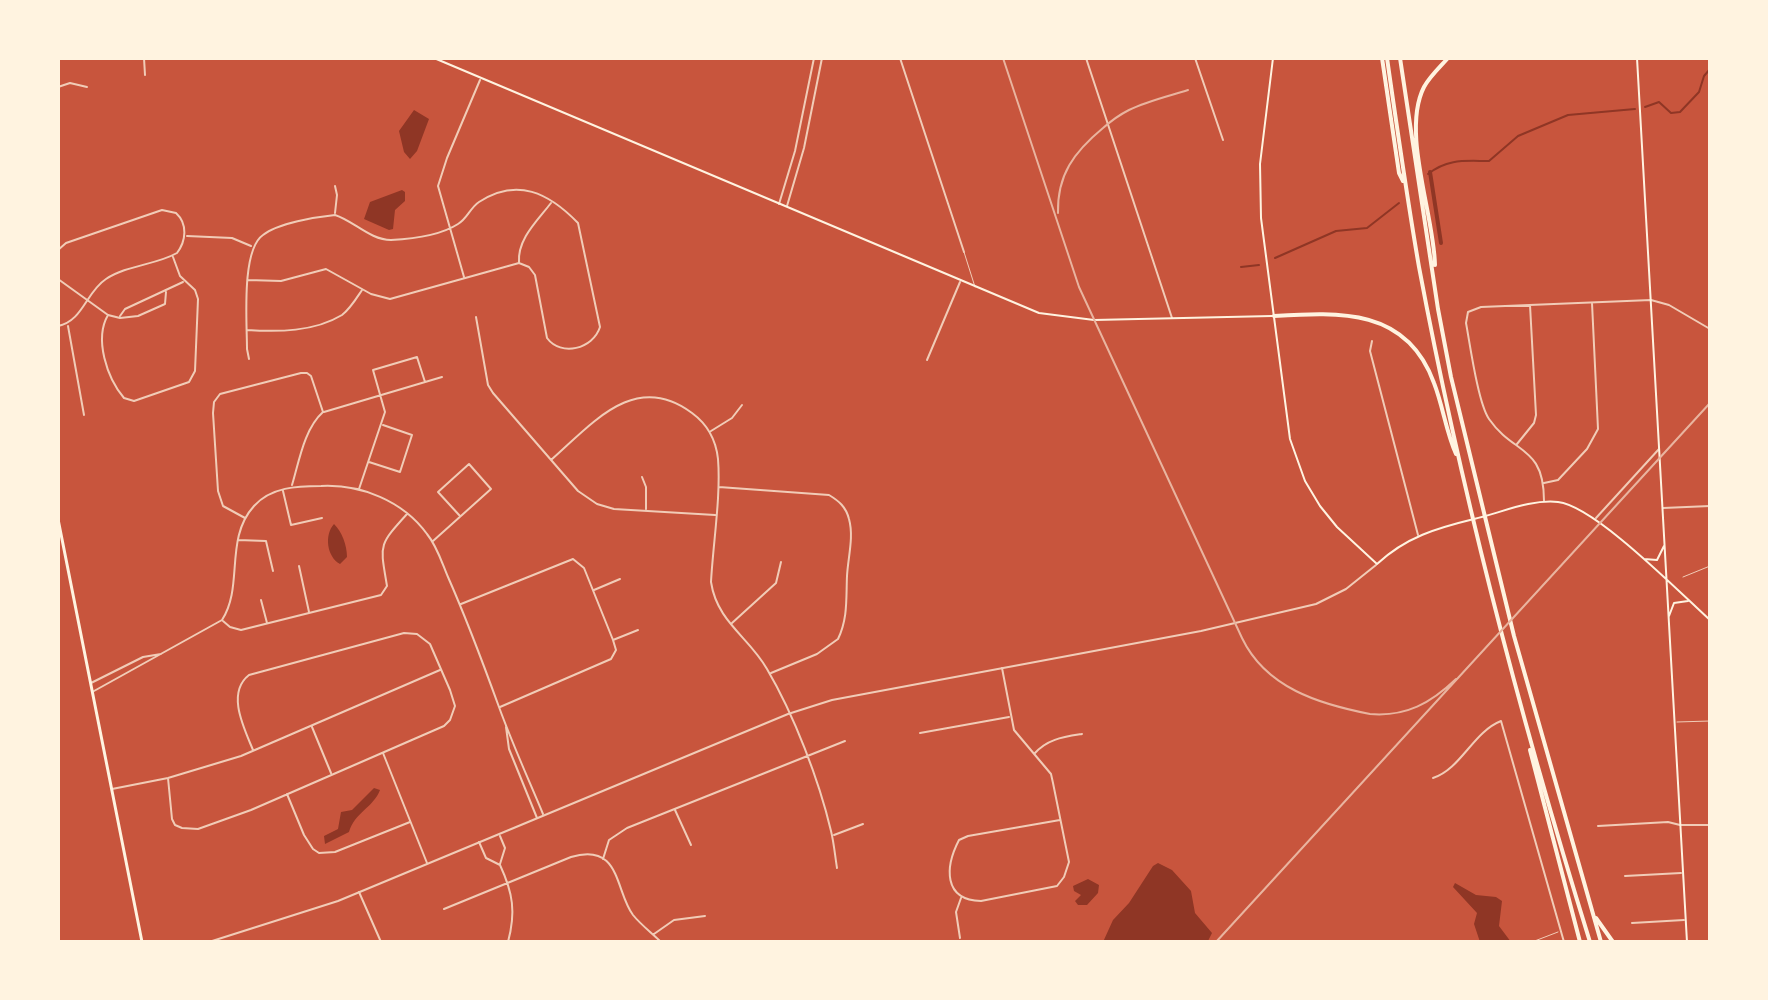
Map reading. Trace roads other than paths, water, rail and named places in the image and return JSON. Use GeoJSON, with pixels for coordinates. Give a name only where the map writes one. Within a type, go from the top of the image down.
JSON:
{"type":"FeatureCollection","features":[{"type":"Feature","properties":{"kind":"highway"},"geometry":{"type":"LineString","coordinates":[[1385,58],[1399,173],[1406,188],[1459,462],[1530,743],[1590,942]]}},
{"type":"Feature","properties":{"kind":"highway"},"geometry":{"type":"LineString","coordinates":[[1400,58],[1448,363],[1514,636],[1601,942]]}},
{"type":"Feature","properties":{"kind":"highway"},"geometry":{"type":"LineString","coordinates":[[1435,279],[1434,251],[1417,146],[1416,116],[1424,88],[1448,58]]}},
{"type":"Feature","properties":{"kind":"highway"},"geometry":{"type":"LineString","coordinates":[[1274,316],[1343,314],[1378,322],[1396,332],[1411,345],[1429,370],[1459,462]]}},
{"type":"Feature","properties":{"kind":"highway"},"geometry":{"type":"LineString","coordinates":[[1530,743],[1530,758],[1580,942]]}},
{"type":"Feature","properties":{"kind":"highway"},"geometry":{"type":"LineString","coordinates":[[1592,912],[1613,942]]}},
{"type":"Feature","properties":{"kind":"main road"},"geometry":{"type":"LineString","coordinates":[[434,58],[1031,310],[1094,320],[1274,316]]}},
{"type":"Feature","properties":{"kind":"main road"},"geometry":{"type":"LineString","coordinates":[[1273,58],[1260,183],[1261,218],[1290,439],[1305,481],[1328,516],[1377,564],[1401,544],[1418,535],[1544,502],[1568,504],[1595,519],[1710,620]]}},
{"type":"Feature","properties":{"kind":"main road"},"geometry":{"type":"LineString","coordinates":[[1637,58],[1687,942]]}},
{"type":"Feature","properties":{"kind":"main road"},"geometry":{"type":"LineString","coordinates":[[58,519],[142,942]]}},
{"type":"Feature","properties":{"kind":"main road"},"geometry":{"type":"LineString","coordinates":[[1642,559],[1657,560],[1664,545]]}},
{"type":"Feature","properties":{"kind":"main road"},"geometry":{"type":"LineString","coordinates":[[1668,621],[1674,603],[1689,602]]}},
{"type":"Feature","properties":{"kind":"street"},"geometry":{"type":"LineString","coordinates":[[144,58],[145,75]]}},
{"type":"Feature","properties":{"kind":"street"},"geometry":{"type":"LineString","coordinates":[[779,204],[795,151],[814,58]]}},
{"type":"Feature","properties":{"kind":"street"},"geometry":{"type":"LineString","coordinates":[[787,207],[804,148],[822,58]]}},
{"type":"Feature","properties":{"kind":"street"},"geometry":{"type":"LineString","coordinates":[[900,58],[964,252]]}},
{"type":"Feature","properties":{"kind":"street"},"geometry":{"type":"LineString","coordinates":[[1086,58],[1172,318]]}},
{"type":"Feature","properties":{"kind":"street"},"geometry":{"type":"LineString","coordinates":[[1195,58],[1223,140]]}},
{"type":"Feature","properties":{"kind":"street"},"geometry":{"type":"LineString","coordinates":[[464,278],[439,196],[440,177],[480,78]]}},
{"type":"Feature","properties":{"kind":"street"},"geometry":{"type":"LineString","coordinates":[[58,87],[70,83],[87,87]]}},
{"type":"Feature","properties":{"kind":"street"},"geometry":{"type":"LineString","coordinates":[[335,186],[335,215]]}},
{"type":"Feature","properties":{"kind":"street"},"geometry":{"type":"LineString","coordinates":[[248,280],[281,281],[326,269],[381,298],[400,298],[519,263],[529,267],[535,275],[547,338],[557,348],[589,344],[597,337],[600,327],[578,223],[533,191],[514,188],[481,200],[460,223],[420,235],[381,239],[335,215],[261,235],[252,247],[248,280],[249,359]]}},
{"type":"Feature","properties":{"kind":"street"},"geometry":{"type":"LineString","coordinates":[[519,263],[523,240],[551,202]]}},
{"type":"Feature","properties":{"kind":"street"},"geometry":{"type":"LineString","coordinates":[[58,250],[66,243],[166,209],[180,216],[185,236],[181,248],[173,256],[112,276],[96,288],[76,317],[58,326]]}},
{"type":"Feature","properties":{"kind":"street"},"geometry":{"type":"LineString","coordinates":[[185,236],[232,238],[252,247]]}},
{"type":"Feature","properties":{"kind":"street"},"geometry":{"type":"LineString","coordinates":[[108,315],[101,334],[109,374],[124,398],[134,401],[185,385],[193,379],[198,299],[195,290],[180,276],[173,256]]}},
{"type":"Feature","properties":{"kind":"street"},"geometry":{"type":"LineString","coordinates":[[58,279],[108,315],[120,318],[135,317],[158,308],[165,304],[166,292]]}},
{"type":"Feature","properties":{"kind":"street"},"geometry":{"type":"LineString","coordinates":[[120,318],[125,309],[184,281]]}},
{"type":"Feature","properties":{"kind":"street"},"geometry":{"type":"LineString","coordinates":[[927,360],[960,281]]}},
{"type":"Feature","properties":{"kind":"street"},"geometry":{"type":"LineString","coordinates":[[247,330],[282,332],[332,319],[343,314],[362,289]]}},
{"type":"Feature","properties":{"kind":"street"},"geometry":{"type":"LineString","coordinates":[[1544,502],[1544,483],[1537,464],[1487,417],[1466,323],[1468,312],[1481,307],[1651,300],[1669,305],[1710,329]]}},
{"type":"Feature","properties":{"kind":"street"},"geometry":{"type":"LineString","coordinates":[[1544,483],[1558,480],[1587,449],[1598,429],[1592,302]]}},
{"type":"Feature","properties":{"kind":"street"},"geometry":{"type":"LineString","coordinates":[[1516,444],[1534,423],[1536,415],[1530,305]]}},
{"type":"Feature","properties":{"kind":"street"},"geometry":{"type":"LineString","coordinates":[[476,317],[488,385],[578,491],[597,504],[614,509],[715,515]]}},
{"type":"Feature","properties":{"kind":"street"},"geometry":{"type":"LineString","coordinates":[[67,324],[84,415]]}},
{"type":"Feature","properties":{"kind":"street"},"geometry":{"type":"LineString","coordinates":[[1372,341],[1370,351],[1418,535]]}},
{"type":"Feature","properties":{"kind":"street"},"geometry":{"type":"LineString","coordinates":[[359,489],[385,408],[373,370],[417,357],[425,382]]}},
{"type":"Feature","properties":{"kind":"street"},"geometry":{"type":"LineString","coordinates":[[245,518],[227,510],[220,502],[213,413],[217,398],[220,394],[307,373],[313,380],[323,412]]}},
{"type":"Feature","properties":{"kind":"street"},"geometry":{"type":"LineString","coordinates":[[292,486],[310,429],[323,412],[442,377]]}},
{"type":"Feature","properties":{"kind":"street"},"geometry":{"type":"LineString","coordinates":[[551,460],[606,412],[630,399],[672,401],[697,417],[710,432],[718,457],[711,582],[717,606],[769,673],[788,714],[807,756],[832,835],[837,868]]}},
{"type":"Feature","properties":{"kind":"street"},"geometry":{"type":"LineString","coordinates":[[710,432],[732,418],[742,405]]}},
{"type":"Feature","properties":{"kind":"street"},"geometry":{"type":"LineString","coordinates":[[368,461],[400,472],[412,435],[381,425]]}},
{"type":"Feature","properties":{"kind":"street"},"geometry":{"type":"LineString","coordinates":[[1595,519],[1659,449]]}},
{"type":"Feature","properties":{"kind":"street"},"geometry":{"type":"LineString","coordinates":[[432,542],[491,489],[469,464],[438,492],[460,516]]}},
{"type":"Feature","properties":{"kind":"street"},"geometry":{"type":"LineString","coordinates":[[642,477],[646,487],[646,510]]}},
{"type":"Feature","properties":{"kind":"street"},"geometry":{"type":"LineString","coordinates":[[93,692],[222,620],[232,602],[237,540],[245,518],[257,502],[292,486],[331,485],[359,489],[389,501],[407,514],[432,542],[460,604],[544,816]]}},
{"type":"Feature","properties":{"kind":"street"},"geometry":{"type":"LineString","coordinates":[[718,487],[829,495],[842,504],[849,518],[848,604],[838,639],[817,654],[769,673]]}},
{"type":"Feature","properties":{"kind":"street"},"geometry":{"type":"LineString","coordinates":[[283,490],[291,525],[322,518]]}},
{"type":"Feature","properties":{"kind":"street"},"geometry":{"type":"LineString","coordinates":[[1662,508],[1710,506]]}},
{"type":"Feature","properties":{"kind":"street"},"geometry":{"type":"LineString","coordinates":[[222,620],[235,629],[372,598],[386,589],[381,550],[384,540],[407,514]]}},
{"type":"Feature","properties":{"kind":"street"},"geometry":{"type":"LineString","coordinates":[[237,540],[266,541],[273,571]]}},
{"type":"Feature","properties":{"kind":"street"},"geometry":{"type":"LineString","coordinates":[[460,604],[570,559],[581,564],[613,640],[616,650],[611,659],[499,707]]}},
{"type":"Feature","properties":{"kind":"street"},"geometry":{"type":"LineString","coordinates":[[731,624],[776,583],[781,562]]}},
{"type":"Feature","properties":{"kind":"street"},"geometry":{"type":"LineString","coordinates":[[209,942],[307,912],[359,892],[788,714],[832,700],[1201,631],[1316,604],[1335,596],[1377,564]]}},
{"type":"Feature","properties":{"kind":"street"},"geometry":{"type":"LineString","coordinates":[[299,566],[309,614]]}},
{"type":"Feature","properties":{"kind":"street"},"geometry":{"type":"LineString","coordinates":[[593,590],[620,579]]}},
{"type":"Feature","properties":{"kind":"street"},"geometry":{"type":"LineString","coordinates":[[261,600],[267,624]]}},
{"type":"Feature","properties":{"kind":"street"},"geometry":{"type":"LineString","coordinates":[[613,640],[638,630]]}},
{"type":"Feature","properties":{"kind":"street"},"geometry":{"type":"LineString","coordinates":[[168,778],[172,819],[175,825],[190,830],[251,810],[444,726],[450,720],[454,699],[430,644],[423,637],[411,633],[249,675],[242,681],[237,695],[253,750]]}},
{"type":"Feature","properties":{"kind":"street"},"geometry":{"type":"LineString","coordinates":[[91,683],[143,657],[162,654]]}},
{"type":"Feature","properties":{"kind":"street"},"geometry":{"type":"LineString","coordinates":[[1002,668],[1014,730],[1051,774],[1069,862],[1057,886],[981,901],[961,897],[949,880],[949,867],[959,840],[1060,820]]}},
{"type":"Feature","properties":{"kind":"street"},"geometry":{"type":"LineString","coordinates":[[112,789],[168,778],[253,750],[441,670]]}},
{"type":"Feature","properties":{"kind":"street"},"geometry":{"type":"LineString","coordinates":[[920,733],[1010,716]]}},
{"type":"Feature","properties":{"kind":"street"},"geometry":{"type":"LineString","coordinates":[[1433,778],[1444,773],[1489,726],[1501,721],[1564,942]]}},
{"type":"Feature","properties":{"kind":"street"},"geometry":{"type":"LineString","coordinates":[[506,726],[509,749],[537,818]]}},
{"type":"Feature","properties":{"kind":"street"},"geometry":{"type":"LineString","coordinates":[[312,727],[332,774]]}},
{"type":"Feature","properties":{"kind":"street"},"geometry":{"type":"LineString","coordinates":[[1033,754],[1055,739],[1082,734]]}},
{"type":"Feature","properties":{"kind":"street"},"geometry":{"type":"LineString","coordinates":[[603,859],[609,840],[627,828],[845,741]]}},
{"type":"Feature","properties":{"kind":"street"},"geometry":{"type":"LineString","coordinates":[[383,752],[427,864]]}},
{"type":"Feature","properties":{"kind":"street"},"geometry":{"type":"LineString","coordinates":[[287,794],[304,835],[319,853],[335,852],[410,822]]}},
{"type":"Feature","properties":{"kind":"street"},"geometry":{"type":"LineString","coordinates":[[675,809],[691,845]]}},
{"type":"Feature","properties":{"kind":"street"},"geometry":{"type":"LineString","coordinates":[[1598,826],[1668,822],[1710,825]]}},
{"type":"Feature","properties":{"kind":"street"},"geometry":{"type":"LineString","coordinates":[[832,835],[863,824]]}},
{"type":"Feature","properties":{"kind":"street"},"geometry":{"type":"LineString","coordinates":[[499,834],[505,848],[500,865],[514,913],[508,942]]}},
{"type":"Feature","properties":{"kind":"street"},"geometry":{"type":"LineString","coordinates":[[479,842],[486,858],[500,865]]}},
{"type":"Feature","properties":{"kind":"street"},"geometry":{"type":"LineString","coordinates":[[444,909],[579,854],[603,859],[615,871],[633,914],[661,942]]}},
{"type":"Feature","properties":{"kind":"street"},"geometry":{"type":"LineString","coordinates":[[1625,876],[1683,873]]}},
{"type":"Feature","properties":{"kind":"street"},"geometry":{"type":"LineString","coordinates":[[359,892],[381,942]]}},
{"type":"Feature","properties":{"kind":"street"},"geometry":{"type":"LineString","coordinates":[[960,938],[956,912],[961,897]]}},
{"type":"Feature","properties":{"kind":"street"},"geometry":{"type":"LineString","coordinates":[[654,935],[674,920],[705,916]]}},
{"type":"Feature","properties":{"kind":"street"},"geometry":{"type":"LineString","coordinates":[[1632,923],[1685,920]]}},
{"type":"Feature","properties":{"kind":"lane"},"geometry":{"type":"LineString","coordinates":[[964,252],[975,287]]}},
{"type":"Feature","properties":{"kind":"lane"},"geometry":{"type":"LineString","coordinates":[[1683,577],[1710,566]]}},
{"type":"Feature","properties":{"kind":"lane"},"geometry":{"type":"LineString","coordinates":[[1674,722],[1710,721]]}},
{"type":"Feature","properties":{"kind":"lane"},"geometry":{"type":"LineString","coordinates":[[1532,942],[1561,931]]}},
{"type":"Feature","properties":{"kind":"waterway"},"geometry":{"type":"LineString","coordinates":[[1645,107],[1659,102],[1671,113],[1680,112],[1699,92],[1710,69]]}},
{"type":"Feature","properties":{"kind":"waterway"},"geometry":{"type":"LineString","coordinates":[[1428,174],[1450,163],[1489,161],[1518,136],[1568,115],[1635,109]]}},
{"type":"Feature","properties":{"kind":"waterway"},"geometry":{"type":"LineString","coordinates":[[1430,172],[1441,243]]}},
{"type":"Feature","properties":{"kind":"waterway"},"geometry":{"type":"LineString","coordinates":[[1275,258],[1336,231],[1367,228],[1399,203]]}},
{"type":"Feature","properties":{"kind":"waterway"},"geometry":{"type":"LineString","coordinates":[[1241,267],[1259,265]]}},
{"type":"Feature","properties":{"kind":"railway"},"geometry":{"type":"LineString","coordinates":[[1003,58],[1079,287],[1252,655],[1265,670],[1296,691],[1332,705],[1370,714],[1395,713],[1417,707],[1456,679]]}},
{"type":"Feature","properties":{"kind":"railway"},"geometry":{"type":"LineString","coordinates":[[1058,213],[1058,199],[1069,165],[1093,137],[1129,110],[1188,90]]}},
{"type":"Feature","properties":{"kind":"railway"},"geometry":{"type":"LineString","coordinates":[[1216,942],[1710,403]]}}]}
